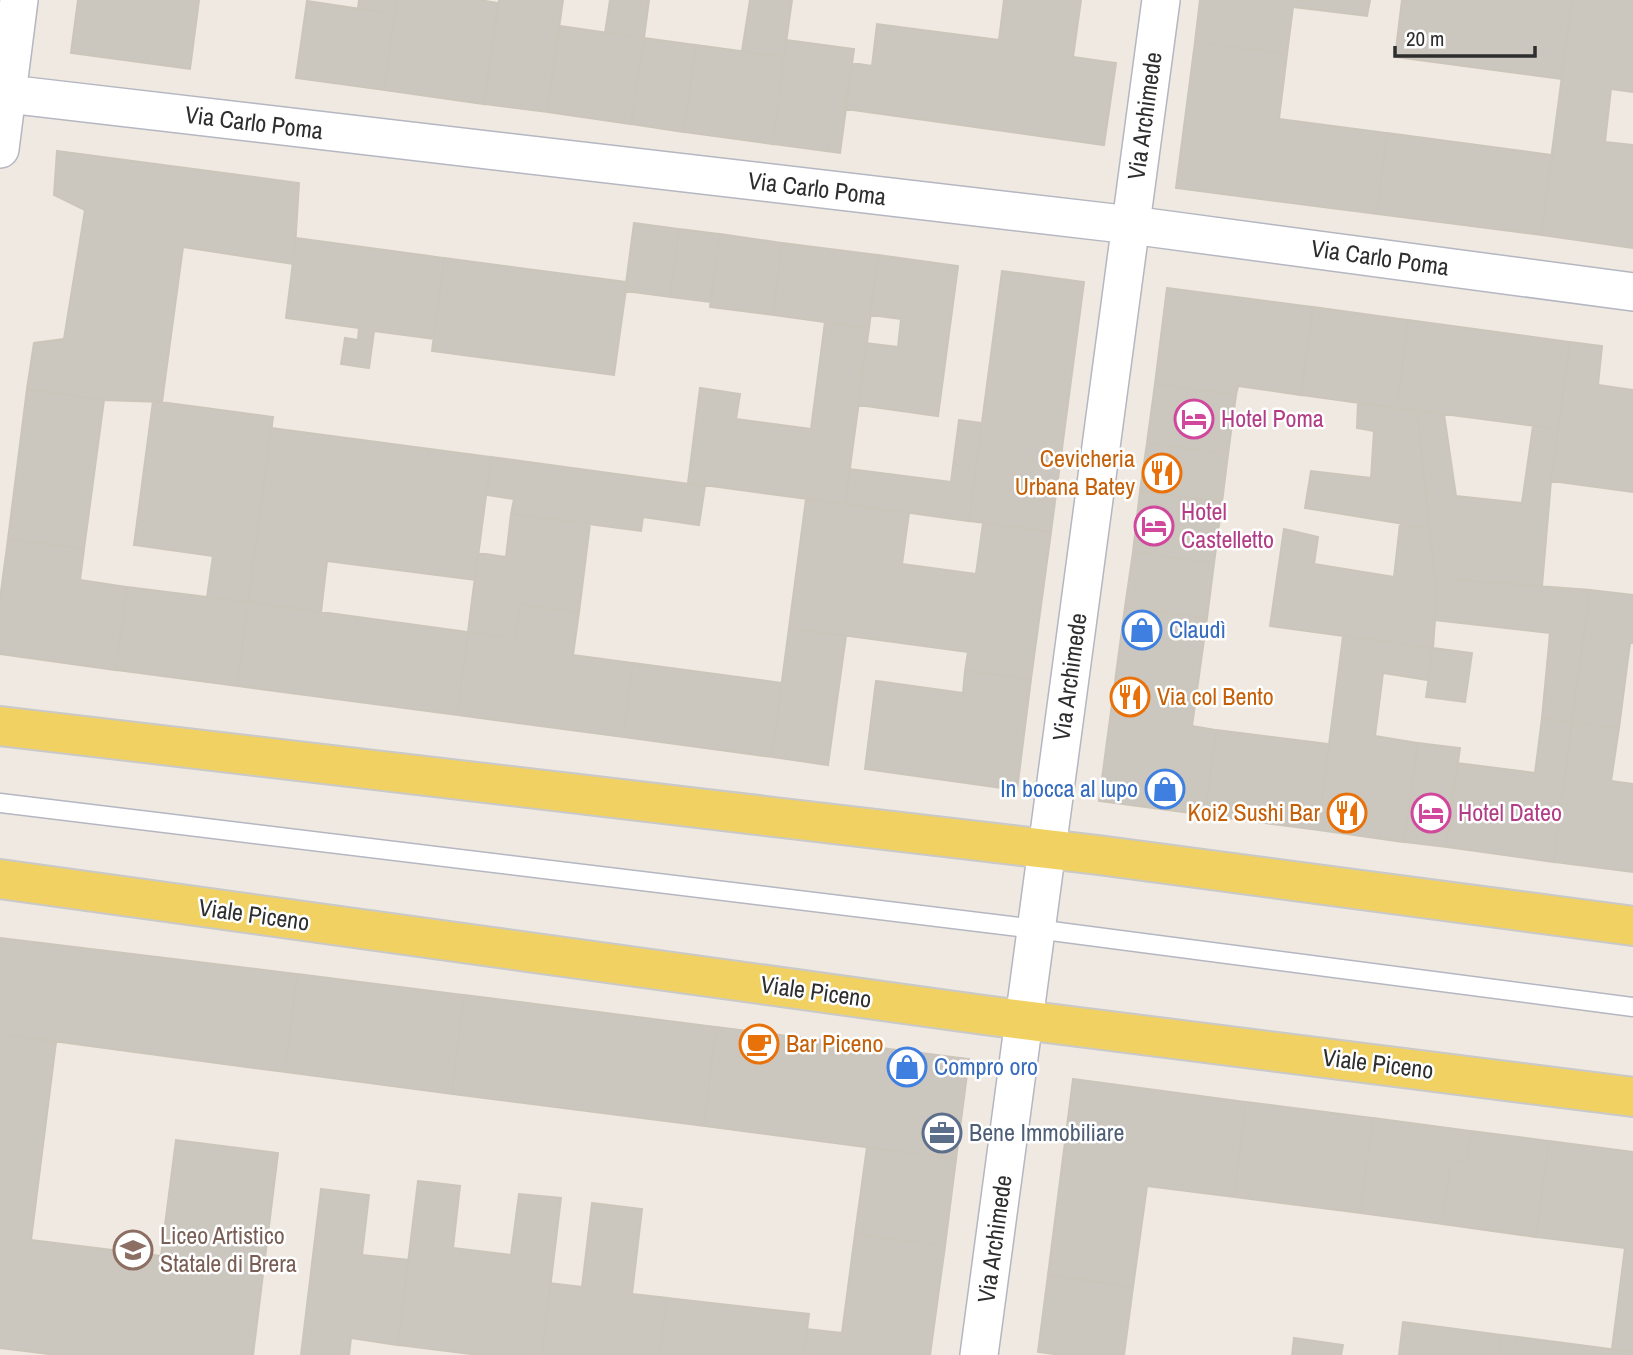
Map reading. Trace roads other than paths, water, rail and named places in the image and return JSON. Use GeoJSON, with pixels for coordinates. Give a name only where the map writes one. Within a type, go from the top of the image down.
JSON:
{"type":"FeatureCollection","features":[{"type":"Feature","properties":{"kind":"main road"},"geometry":{"type":"LineString","coordinates":[[0,726],[1047,849],[1633,926]]}},
{"type":"Feature","properties":{"kind":"main road","name":"Viale Piceno"},"geometry":{"type":"LineString","coordinates":[[0,879],[1024,1020],[1633,1097]]}},
{"type":"Feature","properties":{"kind":"street"},"geometry":{"type":"LineString","coordinates":[[0,149],[3,94],[19,0]]}},
{"type":"Feature","properties":{"kind":"street","name":"Via Archimede"},"geometry":{"type":"LineString","coordinates":[[979,1355],[1161,0]]}},
{"type":"Feature","properties":{"kind":"street","name":"Via Carlo Poma"},"geometry":{"type":"LineString","coordinates":[[3,94],[1130,225],[1633,292]]}},
{"type":"Feature","properties":{"kind":"lane"},"geometry":{"type":"LineString","coordinates":[[0,803],[1036,929],[1633,1007]]}},
{"type":"Feature","properties":{"kind":"place","name":"Hotel Poma"},"geometry":{"type":"Point","coordinates":[1194,419]}},
{"type":"Feature","properties":{"kind":"place","name":"Cevicheria Urbana Batey"},"geometry":{"type":"Point","coordinates":[1162,473]}},
{"type":"Feature","properties":{"kind":"place","name":"Hotel Castelletto"},"geometry":{"type":"Point","coordinates":[1154,526]}},
{"type":"Feature","properties":{"kind":"place","name":"Claudì"},"geometry":{"type":"Point","coordinates":[1142,630]}},
{"type":"Feature","properties":{"kind":"place","name":"Via col Bento"},"geometry":{"type":"Point","coordinates":[1130,697]}},
{"type":"Feature","properties":{"kind":"place","name":"In bocca al lupo"},"geometry":{"type":"Point","coordinates":[1165,789]}},
{"type":"Feature","properties":{"kind":"place","name":"Koi2 Sushi Bar"},"geometry":{"type":"Point","coordinates":[1347,813]}},
{"type":"Feature","properties":{"kind":"place","name":"Hotel Dateo"},"geometry":{"type":"Point","coordinates":[1431,813]}},
{"type":"Feature","properties":{"kind":"place","name":"Bar Piceno"},"geometry":{"type":"Point","coordinates":[759,1044]}},
{"type":"Feature","properties":{"kind":"place","name":"Compro oro"},"geometry":{"type":"Point","coordinates":[907,1067]}},
{"type":"Feature","properties":{"kind":"place","name":"Bene Immobiliare"},"geometry":{"type":"Point","coordinates":[942,1133]}},
{"type":"Feature","properties":{"kind":"place","name":"Liceo Artistico Statale di Brera"},"geometry":{"type":"Point","coordinates":[133,1250]}}]}
